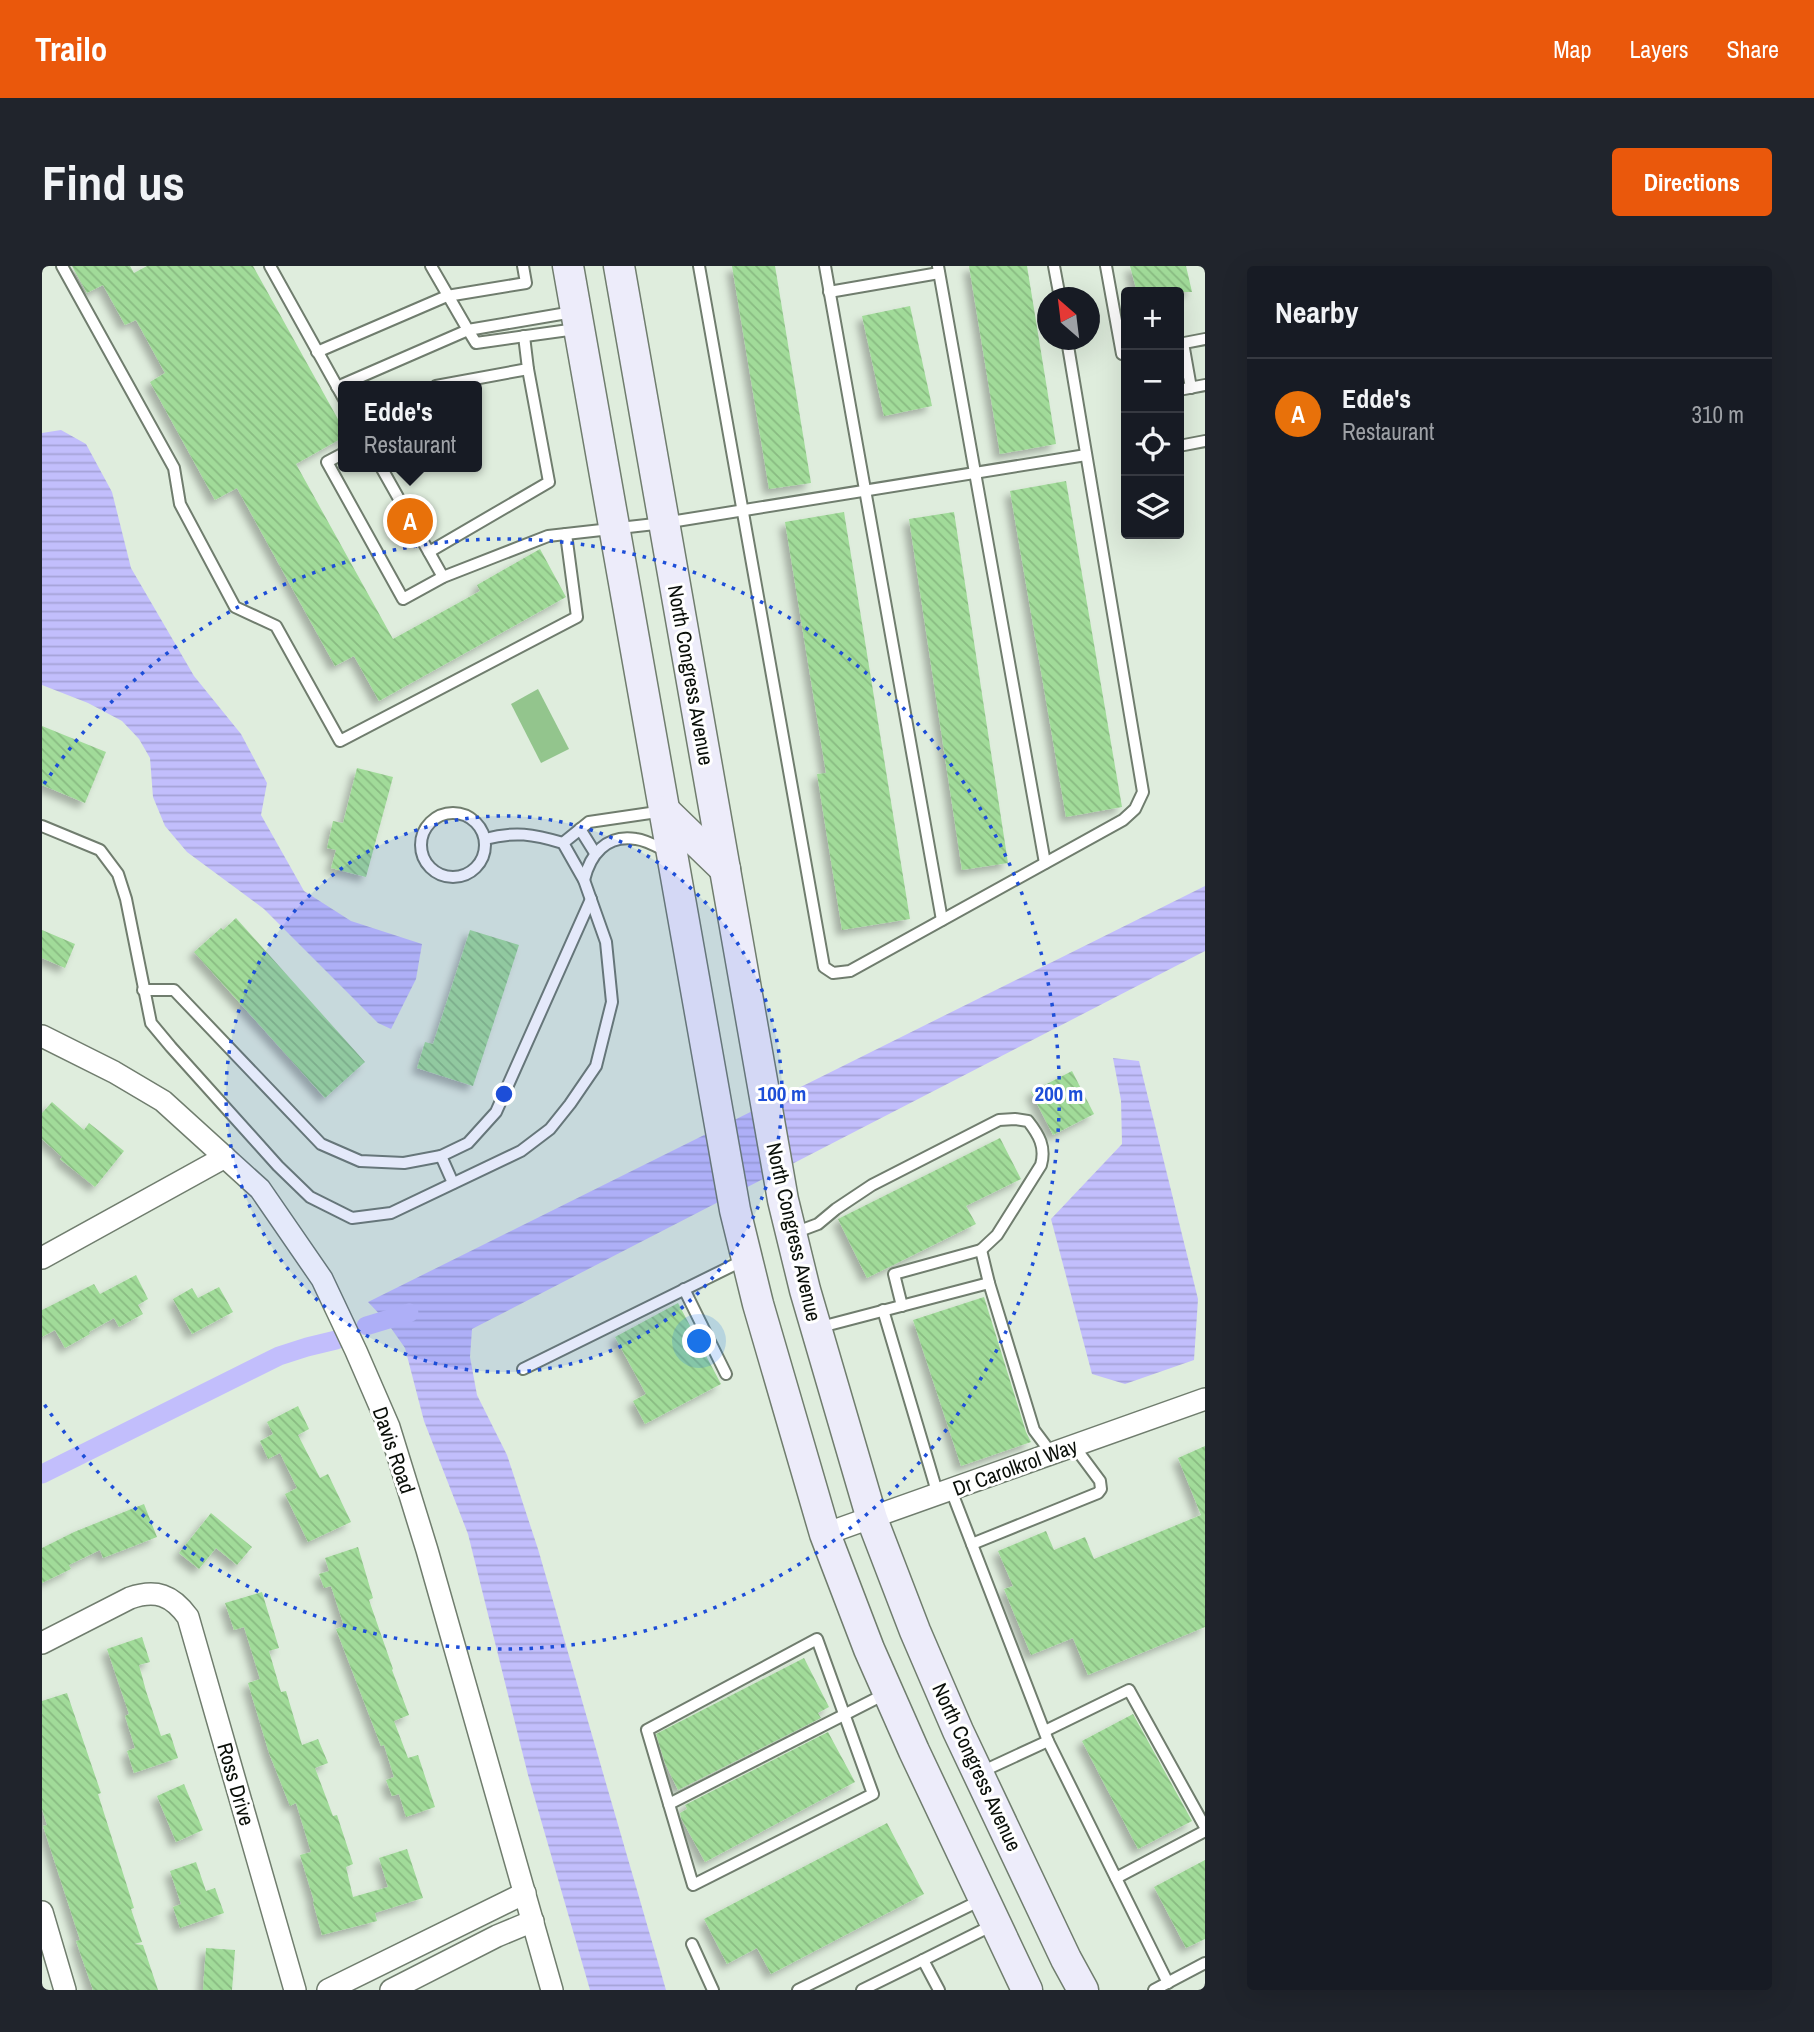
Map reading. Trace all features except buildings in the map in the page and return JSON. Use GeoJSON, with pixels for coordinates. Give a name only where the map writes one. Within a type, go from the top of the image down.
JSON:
{"type":"FeatureCollection","features":[{"type":"Feature","properties":{"kind":"main road"},"geometry":{"type":"LineString","coordinates":[[568,266],[735,1210],[758,1304],[825,1534],[914,1751],[1027,1990]]}},
{"type":"Feature","properties":{"kind":"main road","name":"North Congress Avenue"},"geometry":{"type":"LineString","coordinates":[[619,266],[783,1200],[816,1328],[872,1519],[915,1631],[1066,1959],[1083,1990]]}},
{"type":"Feature","properties":{"kind":"main road"},"geometry":{"type":"LineString","coordinates":[[665,811],[725,869]]}},
{"type":"Feature","properties":{"kind":"street","name":"Davis Road"},"geometry":{"type":"LineString","coordinates":[[42,1036],[114,1072],[163,1101],[260,1189],[322,1279],[389,1427],[427,1550],[552,1990]]}},
{"type":"Feature","properties":{"kind":"street"},"geometry":{"type":"LineString","coordinates":[[42,1258],[225,1157]]}},
{"type":"Feature","properties":{"kind":"street","name":"Dr Carolkrol Way"},"geometry":{"type":"LineString","coordinates":[[825,1534],[1205,1399]]}},
{"type":"Feature","properties":{"kind":"street","name":"Ross Drive"},"geometry":{"type":"LineString","coordinates":[[42,1643],[143,1594],[169,1598],[180,1606],[188,1617],[295,1990]]}},
{"type":"Feature","properties":{"kind":"street"},"geometry":{"type":"LineString","coordinates":[[328,1990],[525,1893]]}},
{"type":"Feature","properties":{"kind":"street"},"geometry":{"type":"LineString","coordinates":[[42,1912],[65,1990]]}},
{"type":"Feature","properties":{"kind":"street"},"geometry":{"type":"LineString","coordinates":[[391,1990],[497,1936],[533,1921]]}},
{"type":"Feature","properties":{"kind":"lane"},"geometry":{"type":"LineString","coordinates":[[62,266],[174,468],[180,505],[235,607],[276,626],[340,741],[576,617],[566,534]]}},
{"type":"Feature","properties":{"kind":"lane"},"geometry":{"type":"LineString","coordinates":[[270,266],[337,387]]}},
{"type":"Feature","properties":{"kind":"lane"},"geometry":{"type":"LineString","coordinates":[[431,266],[476,343],[524,336],[578,320]]}},
{"type":"Feature","properties":{"kind":"lane"},"geometry":{"type":"LineString","coordinates":[[317,352],[447,296],[526,283],[523,266]]}},
{"type":"Feature","properties":{"kind":"lane"},"geometry":{"type":"LineString","coordinates":[[699,266],[824,967],[833,972],[850,971],[1123,820],[1135,809],[1143,792],[1069,350]]}},
{"type":"Feature","properties":{"kind":"lane"},"geometry":{"type":"LineString","coordinates":[[825,266],[942,920]]}},
{"type":"Feature","properties":{"kind":"lane"},"geometry":{"type":"LineString","coordinates":[[1054,266],[1058,287]]}},
{"type":"Feature","properties":{"kind":"lane"},"geometry":{"type":"LineString","coordinates":[[1106,266],[1121,350]]}},
{"type":"Feature","properties":{"kind":"lane"},"geometry":{"type":"LineString","coordinates":[[829,292],[938,270],[1045,863]]}},
{"type":"Feature","properties":{"kind":"lane"},"geometry":{"type":"LineString","coordinates":[[351,381],[468,330],[578,320]]}},
{"type":"Feature","properties":{"kind":"lane"},"geometry":{"type":"LineString","coordinates":[[429,552],[549,482],[524,336]]}},
{"type":"Feature","properties":{"kind":"lane"},"geometry":{"type":"LineString","coordinates":[[1184,342],[1205,339]]}},
{"type":"Feature","properties":{"kind":"lane"},"geometry":{"type":"LineString","coordinates":[[1183,350],[1191,388]]}},
{"type":"Feature","properties":{"kind":"lane"},"geometry":{"type":"LineString","coordinates":[[463,381],[528,369]]}},
{"type":"Feature","properties":{"kind":"lane"},"geometry":{"type":"LineString","coordinates":[[1184,389],[1205,385]]}},
{"type":"Feature","properties":{"kind":"lane"},"geometry":{"type":"LineString","coordinates":[[1184,445],[1205,441]]}},
{"type":"Feature","properties":{"kind":"lane"},"geometry":{"type":"LineString","coordinates":[[338,456],[327,462],[402,599],[443,576],[548,536],[664,523],[1086,455]]}},
{"type":"Feature","properties":{"kind":"lane"},"geometry":{"type":"LineString","coordinates":[[384,472],[443,576]]}},
{"type":"Feature","properties":{"kind":"lane"},"geometry":{"type":"LineString","coordinates":[[563,843],[589,822],[665,811]]}},
{"type":"Feature","properties":{"kind":"lane"},"geometry":{"type":"LineString","coordinates":[[451,813],[460,814],[476,823],[485,839],[479,865],[455,878],[437,874],[424,860],[421,852],[427,826],[442,815],[451,813]]}},
{"type":"Feature","properties":{"kind":"lane"},"geometry":{"type":"LineString","coordinates":[[42,826],[100,850],[118,874],[126,899],[151,1023],[278,1166],[310,1197],[352,1218],[391,1213],[521,1151],[550,1129],[596,1066],[612,1002],[606,942],[584,880],[563,843],[527,834],[506,834],[485,839]]}},
{"type":"Feature","properties":{"kind":"lane"},"geometry":{"type":"LineString","coordinates":[[580,829],[595,853]]}},
{"type":"Feature","properties":{"kind":"lane"},"geometry":{"type":"LineString","coordinates":[[584,880],[587,866],[595,853],[607,843],[622,838],[637,839],[673,854]]}},
{"type":"Feature","properties":{"kind":"lane"},"geometry":{"type":"LineString","coordinates":[[143,990],[174,990],[321,1144],[360,1161],[404,1163],[441,1156],[468,1143],[496,1112],[591,900]]}},
{"type":"Feature","properties":{"kind":"lane"},"geometry":{"type":"LineString","coordinates":[[791,1234],[818,1224],[872,1185],[999,1120],[1028,1121],[1039,1135],[1044,1155],[1041,1165],[997,1235],[981,1250],[894,1275],[902,1306]]}},
{"type":"Feature","properties":{"kind":"lane"},"geometry":{"type":"LineString","coordinates":[[441,1156],[453,1183]]}},
{"type":"Feature","properties":{"kind":"lane"},"geometry":{"type":"LineString","coordinates":[[981,1250],[1034,1430],[1052,1454]]}},
{"type":"Feature","properties":{"kind":"lane"},"geometry":{"type":"LineString","coordinates":[[523,1369],[746,1258]]}},
{"type":"Feature","properties":{"kind":"lane"},"geometry":{"type":"LineString","coordinates":[[816,1328],[989,1283]]}},
{"type":"Feature","properties":{"kind":"lane"},"geometry":{"type":"LineString","coordinates":[[684,1289],[726,1374]]}},
{"type":"Feature","properties":{"kind":"lane"},"geometry":{"type":"LineString","coordinates":[[883,1310],[945,1492],[972,1544],[1046,1736],[1168,1983]]}},
{"type":"Feature","properties":{"kind":"lane"},"geometry":{"type":"LineString","coordinates":[[972,1544],[1098,1493],[1101,1489],[1100,1481],[1074,1446]]}},
{"type":"Feature","properties":{"kind":"lane"},"geometry":{"type":"LineString","coordinates":[[817,1639],[873,1794],[693,1885],[669,1804],[647,1730],[817,1639]]}},
{"type":"Feature","properties":{"kind":"lane"},"geometry":{"type":"LineString","coordinates":[[979,1773],[1129,1690],[1205,1829],[1116,1878]]}},
{"type":"Feature","properties":{"kind":"lane"},"geometry":{"type":"LineString","coordinates":[[669,1804],[888,1692]]}},
{"type":"Feature","properties":{"kind":"lane"},"geometry":{"type":"LineString","coordinates":[[862,1990],[923,1960],[990,1911]]}},
{"type":"Feature","properties":{"kind":"lane"},"geometry":{"type":"LineString","coordinates":[[798,1990],[990,1911]]}},
{"type":"Feature","properties":{"kind":"lane"},"geometry":{"type":"LineString","coordinates":[[692,1944],[713,1990]]}},
{"type":"Feature","properties":{"kind":"lane"},"geometry":{"type":"LineString","coordinates":[[923,1960],[939,1990]]}},
{"type":"Feature","properties":{"kind":"lane"},"geometry":{"type":"LineString","coordinates":[[1154,1990],[1205,1963]]}},
{"type":"Feature","properties":{"kind":"green space"},"geometry":{"type":"Polygon","coordinates":[[[538,689],[569,749],[541,763],[511,704],[538,689]]]}},
{"type":"Feature","properties":{"kind":"shaded area"},"geometry":{"type":"Polygon","coordinates":[[[61,430],[86,444],[112,492],[131,568],[194,676],[241,734],[267,783],[261,815],[304,891],[351,921],[422,944],[416,979],[391,1029],[378,1023],[264,909],[187,852],[165,826],[153,797],[150,758],[139,739],[122,721],[88,703],[42,685],[42,433],[61,430]]]}},
{"type":"Feature","properties":{"kind":"shaded area"},"geometry":{"type":"Polygon","coordinates":[[[1205,886],[1205,951],[472,1329],[470,1357],[477,1395],[507,1455],[538,1549],[666,1990],[590,1990],[528,1775],[468,1534],[424,1421],[405,1348],[386,1321],[368,1302],[1205,886]]]}},
{"type":"Feature","properties":{"kind":"shaded area"},"geometry":{"type":"Polygon","coordinates":[[[1113,1058],[1139,1061],[1198,1299],[1194,1360],[1125,1384],[1092,1374],[1051,1219],[1122,1144],[1121,1100],[1113,1058]]]}},
{"type":"Feature","properties":{"kind":"waterway"},"geometry":{"type":"LineString","coordinates":[[366,1326],[409,1313]]}},
{"type":"Feature","properties":{"kind":"waterway"},"geometry":{"type":"LineString","coordinates":[[42,1474],[279,1356],[336,1340]]}},
{"type":"Feature","properties":{"kind":"place","name":"Edde's"},"geometry":{"type":"Point","coordinates":[410,521]}}]}
